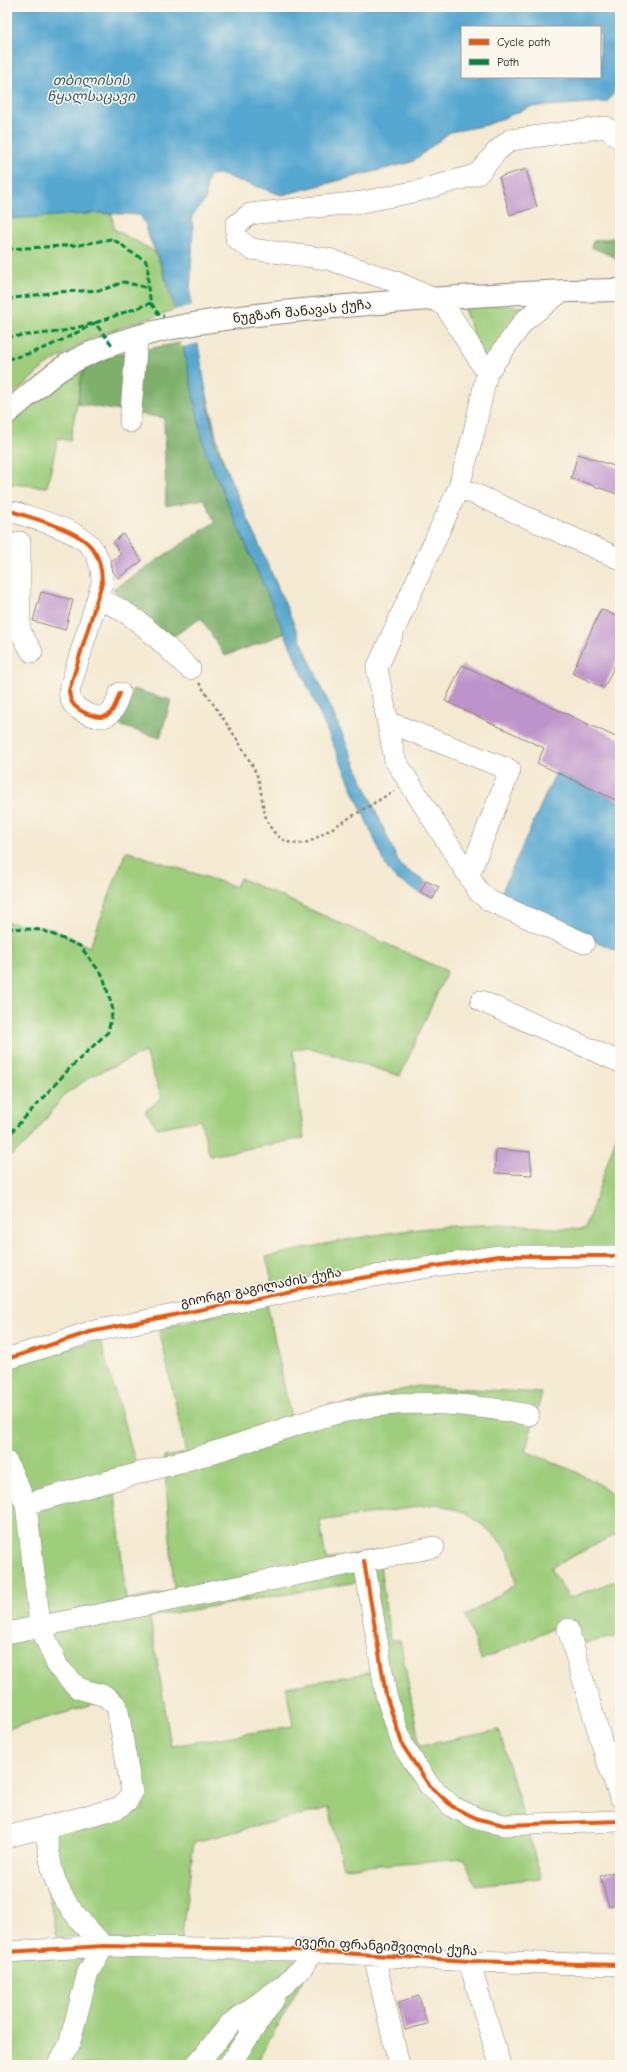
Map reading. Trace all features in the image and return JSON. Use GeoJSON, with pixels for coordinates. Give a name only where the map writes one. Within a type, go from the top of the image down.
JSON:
{"type":"FeatureCollection","features":[{"type":"Feature","properties":{"kind":"main road","name":"ნუგზარ შანავას ქუჩა"},"geometry":{"type":"LineString","coordinates":[[7,413],[66,365],[112,345],[166,331],[210,322],[247,316],[432,298],[562,291],[620,290]]}},
{"type":"Feature","properties":{"kind":"street"},"geometry":{"type":"LineString","coordinates":[[487,373],[445,306],[432,298],[399,283],[328,259],[250,249],[236,238],[236,225],[250,214],[362,202],[418,191],[478,174],[497,151],[510,140],[606,127],[620,139]]}},
{"type":"Feature","properties":{"kind":"street"},"geometry":{"type":"LineString","coordinates":[[562,291],[524,321],[487,373],[474,432],[459,487],[377,668],[395,760],[485,898],[584,943]]}},
{"type":"Feature","properties":{"kind":"street"},"geometry":{"type":"LineString","coordinates":[[130,422],[137,338]]}},
{"type":"Feature","properties":{"kind":"street"},"geometry":{"type":"LineString","coordinates":[[459,487],[620,559]]}},
{"type":"Feature","properties":{"kind":"street"},"geometry":{"type":"LineString","coordinates":[[11,506],[21,530],[14,542],[20,631],[32,652]]}},
{"type":"Feature","properties":{"kind":"street"},"geometry":{"type":"LineString","coordinates":[[11,506],[82,538],[92,547],[102,570],[102,583],[69,691],[70,700],[79,709],[99,718],[108,715],[113,710],[120,693]]}},
{"type":"Feature","properties":{"kind":"street"},"geometry":{"type":"LineString","coordinates":[[97,599],[111,603],[129,614],[190,669]]}},
{"type":"Feature","properties":{"kind":"street"},"geometry":{"type":"LineString","coordinates":[[388,722],[510,770],[469,875]]}},
{"type":"Feature","properties":{"kind":"street"},"geometry":{"type":"LineString","coordinates":[[481,1001],[620,1062]]}},
{"type":"Feature","properties":{"kind":"street","name":"გიორგი გაგილაძის ქუჩა"},"geometry":{"type":"LineString","coordinates":[[7,1359],[90,1332],[331,1283],[498,1256],[620,1256]]}},
{"type":"Feature","properties":{"kind":"street"},"geometry":{"type":"LineString","coordinates":[[26,1504],[202,1455],[291,1426],[357,1409],[382,1405],[483,1406],[529,1415]]}},
{"type":"Feature","properties":{"kind":"street"},"geometry":{"type":"LineString","coordinates":[[7,1462],[26,1504],[40,1625],[58,1667],[78,1688],[105,1696],[117,1706],[132,1793],[127,1801],[118,1808],[7,1836]]}},
{"type":"Feature","properties":{"kind":"street"},"geometry":{"type":"LineString","coordinates":[[7,1633],[40,1625],[434,1547]]}},
{"type":"Feature","properties":{"kind":"street"},"geometry":{"type":"LineString","coordinates":[[364,1561],[386,1695],[403,1746],[429,1785],[453,1807],[478,1818],[504,1825],[620,1821]]}},
{"type":"Feature","properties":{"kind":"street"},"geometry":{"type":"LineString","coordinates":[[568,1629],[612,1753],[620,1798]]}},
{"type":"Feature","properties":{"kind":"street"},"geometry":{"type":"LineString","coordinates":[[46,1826],[47,1843],[58,1887],[81,1922],[104,1946],[88,1972],[70,2045],[58,2065]]}},
{"type":"Feature","properties":{"kind":"street","name":"ივერი ფრანგიშვილის ქუჩა"},"geometry":{"type":"LineString","coordinates":[[7,1952],[104,1946],[312,1951],[469,1961],[620,1965]]}},
{"type":"Feature","properties":{"kind":"street"},"geometry":{"type":"LineString","coordinates":[[196,2065],[230,2024],[284,1985],[305,1964],[312,1951]]}},
{"type":"Feature","properties":{"kind":"street"},"geometry":{"type":"LineString","coordinates":[[374,1955],[399,2065]]}},
{"type":"Feature","properties":{"kind":"street"},"geometry":{"type":"LineString","coordinates":[[469,1961],[500,2065]]}},
{"type":"Feature","properties":{"kind":"street"},"geometry":{"type":"LineString","coordinates":[[229,2065],[284,1985]]}},
{"type":"Feature","properties":{"kind":"path"},"geometry":{"type":"LineString","coordinates":[[190,669],[256,774],[266,819],[274,832],[286,841],[299,845],[311,841],[357,812],[385,797]]}},
{"type":"Feature","properties":{"kind":"green space"},"geometry":{"type":"Polygon","coordinates":[[[7,196],[112,214],[114,229],[154,251],[160,263],[174,310],[94,337],[45,366],[7,400],[7,196]]]}},
{"type":"Feature","properties":{"kind":"green space"},"geometry":{"type":"Polygon","coordinates":[[[620,237],[620,266],[614,257],[591,247],[593,241],[620,237]]]}},
{"type":"Feature","properties":{"kind":"green space"},"geometry":{"type":"Polygon","coordinates":[[[462,304],[529,307],[485,364],[462,304]]]}},
{"type":"Feature","properties":{"kind":"green space"},"geometry":{"type":"Polygon","coordinates":[[[195,340],[218,444],[227,472],[295,630],[225,656],[201,618],[166,641],[113,589],[215,522],[204,499],[166,506],[164,418],[78,404],[80,383],[83,372],[99,358],[195,340]]]}},
{"type":"Feature","properties":{"kind":"green space"},"geometry":{"type":"Polygon","coordinates":[[[87,365],[83,371],[70,441],[58,438],[47,487],[11,484],[7,473],[7,423],[57,382],[87,365]]]}},
{"type":"Feature","properties":{"kind":"green space"},"geometry":{"type":"Polygon","coordinates":[[[133,689],[171,700],[160,738],[118,725],[133,689]]]}},
{"type":"Feature","properties":{"kind":"green space"},"geometry":{"type":"Polygon","coordinates":[[[126,851],[236,887],[240,878],[447,971],[400,1076],[308,1047],[293,1050],[304,1138],[210,1156],[200,1120],[157,1128],[145,1111],[162,1098],[145,1052],[92,1076],[65,1094],[28,1142],[7,1159],[7,922],[52,929],[90,947],[126,851]]]}},
{"type":"Feature","properties":{"kind":"green space"},"geometry":{"type":"Polygon","coordinates":[[[618,1131],[620,1132],[620,1251],[274,1289],[266,1257],[344,1240],[449,1226],[490,1225],[585,1230],[618,1131]]]}},
{"type":"Feature","properties":{"kind":"green space"},"geometry":{"type":"Polygon","coordinates":[[[267,1303],[291,1418],[417,1386],[542,1393],[525,1451],[592,1480],[614,1496],[620,1504],[620,1532],[550,1568],[569,1598],[620,1579],[620,1636],[569,1646],[561,1625],[481,1660],[465,1616],[516,1584],[508,1551],[493,1534],[467,1513],[437,1504],[320,1521],[326,1560],[378,1550],[390,1639],[400,1640],[420,1746],[499,1730],[541,1878],[475,1885],[464,1858],[343,1868],[329,1808],[194,1842],[181,1943],[57,1937],[37,1837],[143,1810],[122,1697],[7,1729],[7,1366],[100,1340],[140,1478],[114,1482],[126,1600],[174,1591],[164,1457],[186,1453],[159,1328],[267,1303]],[[358,1582],[150,1617],[171,1746],[293,1726],[286,1687],[373,1672],[358,1582]]]}},
{"type":"Feature","properties":{"kind":"green space"},"geometry":{"type":"Polygon","coordinates":[[[7,1953],[314,1959],[256,2065],[7,2065],[7,1953]]]}},
{"type":"Feature","properties":{"kind":"water","name":"თბილისის წყალსაცავი"},"geometry":{"type":"Polygon","coordinates":[[[7,7],[620,7],[620,85],[607,102],[530,107],[487,125],[450,132],[412,162],[282,195],[219,174],[210,175],[206,185],[206,199],[192,216],[193,228],[190,298],[215,444],[397,859],[402,867],[426,882],[420,893],[395,878],[387,868],[205,451],[175,307],[162,266],[146,231],[146,225],[140,215],[103,213],[7,219],[7,7]]]}},
{"type":"Feature","properties":{"kind":"water"},"geometry":{"type":"Polygon","coordinates":[[[556,772],[620,802],[620,952],[499,898],[556,772]]]}},
{"type":"Feature","properties":{"kind":"pier"},"geometry":{"type":"Polygon","coordinates":[[[193,306],[199,343],[181,347],[174,310],[193,306]]]}},
{"type":"Feature","properties":{"kind":"building"},"geometry":{"type":"Polygon","coordinates":[[[526,169],[537,207],[510,215],[499,177],[526,169]]]}},
{"type":"Feature","properties":{"kind":"building"},"geometry":{"type":"Polygon","coordinates":[[[578,454],[620,468],[620,495],[571,478],[578,454]]]}},
{"type":"Feature","properties":{"kind":"building"},"geometry":{"type":"Polygon","coordinates":[[[123,534],[142,561],[118,578],[113,572],[111,561],[121,554],[113,542],[123,534]]]}},
{"type":"Feature","properties":{"kind":"building"},"geometry":{"type":"Polygon","coordinates":[[[41,592],[73,600],[65,630],[33,621],[41,592]]]}},
{"type":"Feature","properties":{"kind":"building"},"geometry":{"type":"Polygon","coordinates":[[[601,609],[620,618],[620,654],[604,688],[572,673],[601,609]]]}},
{"type":"Feature","properties":{"kind":"building"},"geometry":{"type":"Polygon","coordinates":[[[462,665],[620,739],[620,802],[537,763],[544,748],[445,701],[462,665]]]}},
{"type":"Feature","properties":{"kind":"building"},"geometry":{"type":"Polygon","coordinates":[[[426,881],[439,887],[433,899],[420,893],[426,881]]]}},
{"type":"Feature","properties":{"kind":"building"},"geometry":{"type":"Polygon","coordinates":[[[496,1149],[530,1152],[532,1175],[495,1173],[496,1149]]]}},
{"type":"Feature","properties":{"kind":"building"},"geometry":{"type":"Polygon","coordinates":[[[620,1870],[620,1903],[609,1907],[600,1876],[620,1870]]]}},
{"type":"Feature","properties":{"kind":"building"},"geometry":{"type":"Polygon","coordinates":[[[419,1996],[427,2024],[405,2030],[398,2002],[419,1996]]]}},
{"type":"Feature","properties":{"kind":"marked path"},"geometry":{"type":"LineString","coordinates":[[7,249],[79,245],[111,239],[145,260],[148,266],[148,288],[151,303],[160,316],[164,316]]}},
{"type":"Feature","properties":{"kind":"marked path"},"geometry":{"type":"LineString","coordinates":[[7,299],[57,292],[102,290],[124,282],[148,288]]}},
{"type":"Feature","properties":{"kind":"marked path"},"geometry":{"type":"LineString","coordinates":[[7,337],[59,332],[95,323],[151,303]]}},
{"type":"Feature","properties":{"kind":"marked path"},"geometry":{"type":"LineString","coordinates":[[7,359],[42,349],[95,323],[112,345]]}},
{"type":"Feature","properties":{"kind":"marked path"},"geometry":{"type":"LineString","coordinates":[[7,928],[42,930],[80,946],[103,976],[113,1010],[108,1032],[70,1068],[7,1137]]}},
{"type":"Feature","properties":{"kind":"cycle path"},"geometry":{"type":"LineString","coordinates":[[14,512],[67,531],[86,542],[95,552],[100,565],[102,583],[69,691],[70,697],[77,708],[90,715],[104,717],[114,708],[120,693]]}},
{"type":"Feature","properties":{"kind":"cycle path"},"geometry":{"type":"LineString","coordinates":[[7,1359],[90,1332],[331,1283],[498,1256],[620,1256]]}},
{"type":"Feature","properties":{"kind":"cycle path"},"geometry":{"type":"LineString","coordinates":[[364,1561],[386,1695],[403,1746],[429,1785],[453,1807],[478,1819],[504,1825],[620,1821]]}},
{"type":"Feature","properties":{"kind":"cycle path"},"geometry":{"type":"LineString","coordinates":[[7,1952],[104,1946],[294,1950],[469,1961],[620,1965]]}}]}
